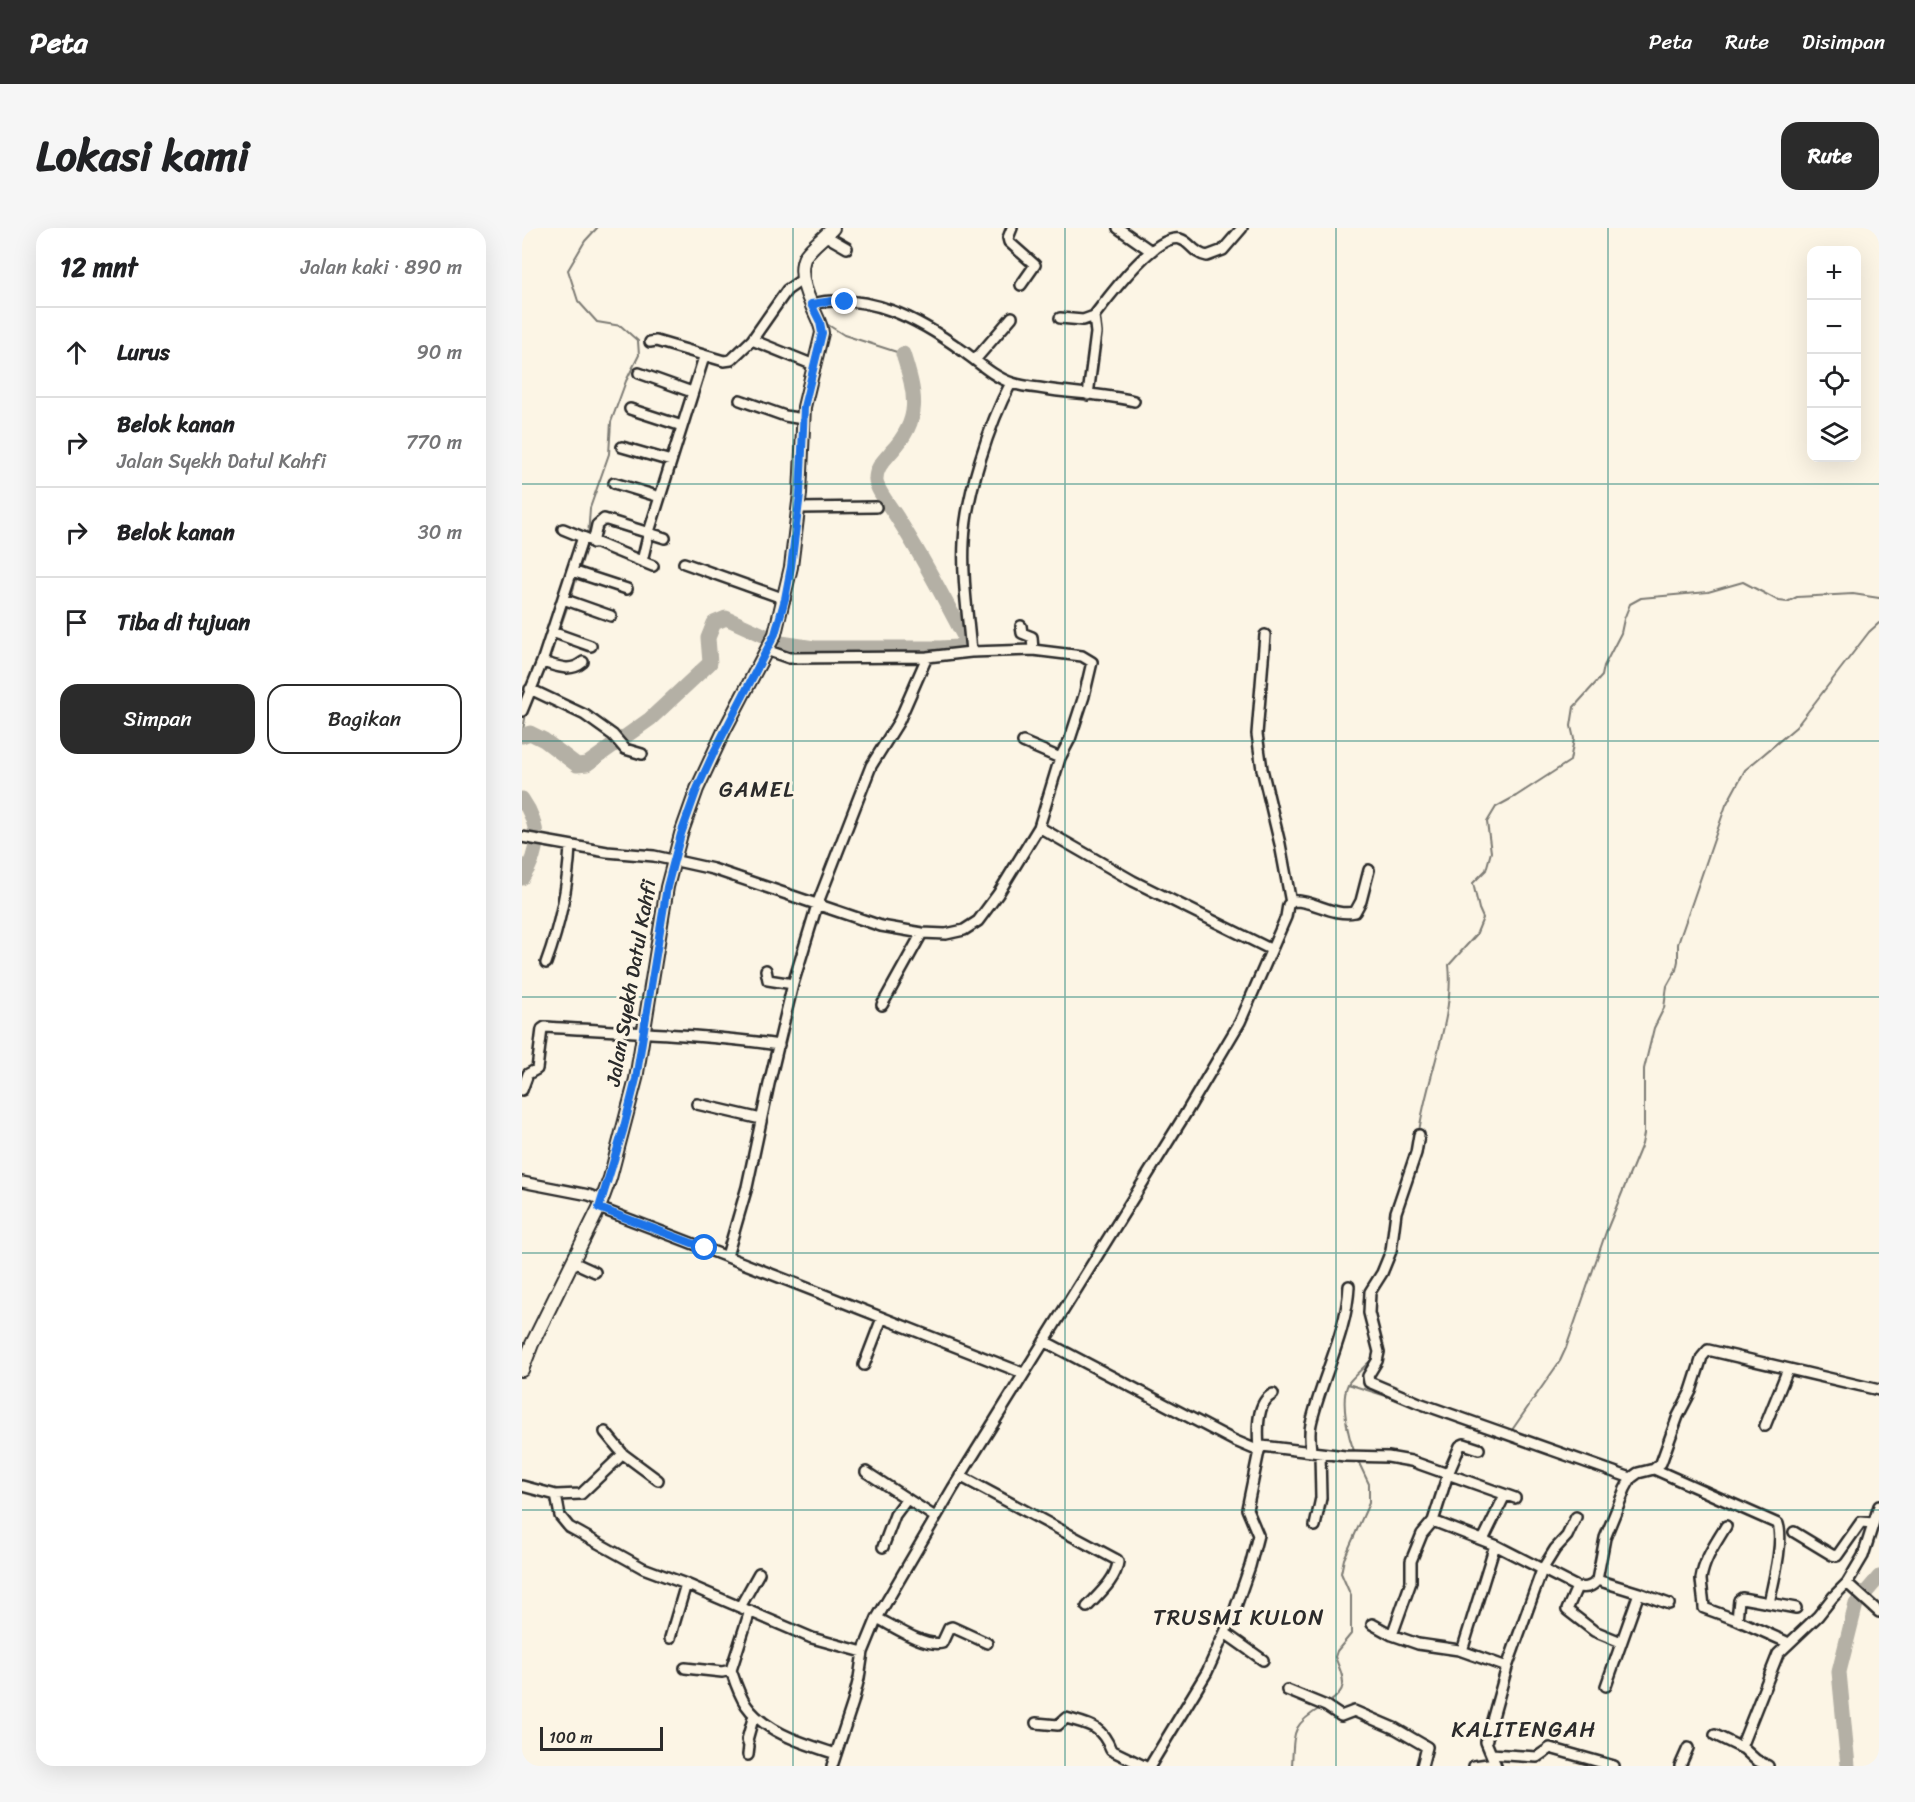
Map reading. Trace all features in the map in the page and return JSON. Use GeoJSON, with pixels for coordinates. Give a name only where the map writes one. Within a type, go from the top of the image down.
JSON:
{"type":"FeatureCollection","features":[{"type":"Feature","properties":{"kind":"street"},"geometry":{"type":"LineString","coordinates":[[1012,228],[1008,238],[1009,242],[1035,265],[1021,285]]}},
{"type":"Feature","properties":{"kind":"street"},"geometry":{"type":"LineString","coordinates":[[1118,228],[1152,251]]}},
{"type":"Feature","properties":{"kind":"street"},"geometry":{"type":"LineString","coordinates":[[1173,228],[1173,239]]}},
{"type":"Feature","properties":{"kind":"street"},"geometry":{"type":"LineString","coordinates":[[1060,318],[1083,320],[1094,316],[1126,274],[1152,251],[1173,239],[1186,242],[1193,250],[1207,256],[1223,250],[1242,228]]}},
{"type":"Feature","properties":{"kind":"street"},"geometry":{"type":"LineString","coordinates":[[650,342],[656,340],[704,357],[728,361],[752,340],[787,290],[803,279],[803,262],[806,255],[831,234],[847,248]]}},
{"type":"Feature","properties":{"kind":"street","name":"Jalan Syekh Datul Kahfi"},"geometry":{"type":"LineString","coordinates":[[522,1370],[532,1344],[601,1204],[636,1079],[673,860],[697,789],[775,634],[785,599],[798,508],[803,419],[822,333],[814,303],[803,279]]}},
{"type":"Feature","properties":{"kind":"street"},"geometry":{"type":"LineString","coordinates":[[814,303],[832,301],[859,303],[890,310],[918,321],[987,370],[1011,383],[1055,392],[1134,401]]}},
{"type":"Feature","properties":{"kind":"street"},"geometry":{"type":"LineString","coordinates":[[1088,395],[1095,333],[1094,316]]}},
{"type":"Feature","properties":{"kind":"street"},"geometry":{"type":"LineString","coordinates":[[975,360],[1012,317]]}},
{"type":"Feature","properties":{"kind":"street"},"geometry":{"type":"LineString","coordinates":[[752,340],[814,365]]}},
{"type":"Feature","properties":{"kind":"street"},"geometry":{"type":"LineString","coordinates":[[642,561],[704,357]]}},
{"type":"Feature","properties":{"kind":"street"},"geometry":{"type":"LineString","coordinates":[[639,373],[692,392]]}},
{"type":"Feature","properties":{"kind":"street"},"geometry":{"type":"LineString","coordinates":[[971,652],[964,591],[964,540],[967,518],[978,469],[1011,383]]}},
{"type":"Feature","properties":{"kind":"street"},"geometry":{"type":"LineString","coordinates":[[740,400],[785,416],[803,419]]}},
{"type":"Feature","properties":{"kind":"street"},"geometry":{"type":"LineString","coordinates":[[630,409],[682,426]]}},
{"type":"Feature","properties":{"kind":"street"},"geometry":{"type":"LineString","coordinates":[[622,447],[671,461]]}},
{"type":"Feature","properties":{"kind":"street"},"geometry":{"type":"LineString","coordinates":[[614,483],[660,497]]}},
{"type":"Feature","properties":{"kind":"street"},"geometry":{"type":"LineString","coordinates":[[798,508],[876,507]]}},
{"type":"Feature","properties":{"kind":"street"},"geometry":{"type":"LineString","coordinates":[[522,711],[534,691],[557,634],[566,600],[588,540],[597,525],[604,519],[665,538]]}},
{"type":"Feature","properties":{"kind":"street"},"geometry":{"type":"LineString","coordinates":[[563,529],[653,566]]}},
{"type":"Feature","properties":{"kind":"street"},"geometry":{"type":"LineString","coordinates":[[684,563],[785,599]]}},
{"type":"Feature","properties":{"kind":"street"},"geometry":{"type":"LineString","coordinates":[[577,572],[627,589]]}},
{"type":"Feature","properties":{"kind":"street"},"geometry":{"type":"LineString","coordinates":[[566,600],[611,616]]}},
{"type":"Feature","properties":{"kind":"street"},"geometry":{"type":"LineString","coordinates":[[1021,626],[1022,633],[1032,637],[1033,650]]}},
{"type":"Feature","properties":{"kind":"street"},"geometry":{"type":"LineString","coordinates":[[557,634],[591,646]]}},
{"type":"Feature","properties":{"kind":"street"},"geometry":{"type":"LineString","coordinates":[[1265,636],[1257,734],[1262,770],[1280,844],[1291,903]]}},
{"type":"Feature","properties":{"kind":"street"},"geometry":{"type":"LineString","coordinates":[[526,838],[673,860],[739,877],[881,927],[946,934],[964,930],[978,921],[998,894],[1039,826],[1060,758],[1070,739],[1084,696],[1092,662],[1082,656],[1033,650],[971,652],[927,657],[789,658],[767,649]]}},
{"type":"Feature","properties":{"kind":"street"},"geometry":{"type":"LineString","coordinates":[[727,1256],[747,1187],[793,984],[817,905],[871,766],[898,721],[927,657]]}},
{"type":"Feature","properties":{"kind":"street"},"geometry":{"type":"LineString","coordinates":[[545,663],[570,669],[584,662]]}},
{"type":"Feature","properties":{"kind":"street"},"geometry":{"type":"LineString","coordinates":[[534,691],[585,715],[602,725],[620,744],[642,754]]}},
{"type":"Feature","properties":{"kind":"street"},"geometry":{"type":"LineString","coordinates":[[1023,742],[1060,758]]}},
{"type":"Feature","properties":{"kind":"street"},"geometry":{"type":"LineString","coordinates":[[1039,826],[1133,881],[1270,949]]}},
{"type":"Feature","properties":{"kind":"street"},"geometry":{"type":"LineString","coordinates":[[546,963],[566,893],[570,846]]}},
{"type":"Feature","properties":{"kind":"street"},"geometry":{"type":"LineString","coordinates":[[832,1766],[855,1694],[863,1652],[877,1618],[935,1517],[1000,1415],[1023,1373],[1186,1113],[1240,1022],[1270,949],[1286,917],[1288,905],[1298,900],[1324,908],[1355,912],[1369,870]]}},
{"type":"Feature","properties":{"kind":"street"},"geometry":{"type":"LineString","coordinates":[[882,1005],[922,933]]}},
{"type":"Feature","properties":{"kind":"street"},"geometry":{"type":"LineString","coordinates":[[766,970],[768,980],[793,984]]}},
{"type":"Feature","properties":{"kind":"street"},"geometry":{"type":"LineString","coordinates":[[726,1038],[729,1026]]}},
{"type":"Feature","properties":{"kind":"street"},"geometry":{"type":"LineString","coordinates":[[522,1090],[528,1074],[537,1069],[542,1029],[545,1027],[644,1031],[779,1045]]}},
{"type":"Feature","properties":{"kind":"street"},"geometry":{"type":"LineString","coordinates":[[697,1104],[761,1119]]}},
{"type":"Feature","properties":{"kind":"street"},"geometry":{"type":"LineString","coordinates":[[1419,1135],[1416,1153],[1396,1212],[1391,1251],[1382,1273],[1370,1292],[1369,1313],[1379,1352],[1368,1381],[1419,1403],[1631,1478]]}},
{"type":"Feature","properties":{"kind":"street"},"geometry":{"type":"LineString","coordinates":[[522,1182],[589,1195],[601,1204],[727,1256],[1023,1373]]}},
{"type":"Feature","properties":{"kind":"street"},"geometry":{"type":"LineString","coordinates":[[573,1262],[595,1272]]}},
{"type":"Feature","properties":{"kind":"street"},"geometry":{"type":"LineString","coordinates":[[1315,1526],[1321,1498],[1311,1425],[1331,1362],[1349,1286]]}},
{"type":"Feature","properties":{"kind":"street"},"geometry":{"type":"LineString","coordinates":[[864,1365],[882,1318]]}},
{"type":"Feature","properties":{"kind":"street"},"geometry":{"type":"LineString","coordinates":[[1044,1341],[1233,1440],[1259,1451]]}},
{"type":"Feature","properties":{"kind":"street"},"geometry":{"type":"LineString","coordinates":[[1432,1521],[1495,1545],[1577,1587],[1592,1586],[1597,1580],[1605,1538],[1631,1478],[1638,1473],[1653,1469],[1663,1458],[1678,1416],[1691,1391],[1702,1357],[1708,1350],[1879,1390]]}},
{"type":"Feature","properties":{"kind":"street"},"geometry":{"type":"LineString","coordinates":[[1766,1426],[1788,1369]]}},
{"type":"Feature","properties":{"kind":"street"},"geometry":{"type":"LineString","coordinates":[[1150,1766],[1207,1672],[1225,1633],[1250,1566],[1257,1534],[1247,1511],[1259,1451],[1261,1410],[1266,1399],[1273,1394]]}},
{"type":"Feature","properties":{"kind":"street"},"geometry":{"type":"LineString","coordinates":[[605,1432],[623,1454],[658,1480]]}},
{"type":"Feature","properties":{"kind":"street"},"geometry":{"type":"LineString","coordinates":[[1392,1635],[1411,1582],[1411,1561],[1422,1534],[1432,1521],[1448,1474],[1462,1445],[1479,1449]]}},
{"type":"Feature","properties":{"kind":"street"},"geometry":{"type":"LineString","coordinates":[[1259,1451],[1262,1446],[1267,1446],[1411,1461],[1510,1497],[1483,1540]]}},
{"type":"Feature","properties":{"kind":"street"},"geometry":{"type":"LineString","coordinates":[[522,1486],[556,1495],[581,1494],[623,1454]]}},
{"type":"Feature","properties":{"kind":"street"},"geometry":{"type":"LineString","coordinates":[[1653,1469],[1778,1524],[1777,1558],[1769,1603]]}},
{"type":"Feature","properties":{"kind":"street"},"geometry":{"type":"LineString","coordinates":[[866,1472],[935,1517]]}},
{"type":"Feature","properties":{"kind":"street"},"geometry":{"type":"LineString","coordinates":[[960,1476],[1117,1560],[1118,1568],[1106,1587],[1087,1607]]}},
{"type":"Feature","properties":{"kind":"street"},"geometry":{"type":"LineString","coordinates":[[556,1495],[560,1516],[569,1527],[643,1568],[812,1638],[863,1652]]}},
{"type":"Feature","properties":{"kind":"street"},"geometry":{"type":"LineString","coordinates":[[883,1546],[895,1515],[907,1499]]}},
{"type":"Feature","properties":{"kind":"street"},"geometry":{"type":"LineString","coordinates":[[1741,1747],[1773,1663],[1783,1647],[1818,1616],[1847,1583],[1863,1556],[1879,1506]]}},
{"type":"Feature","properties":{"kind":"street"},"geometry":{"type":"LineString","coordinates":[[1494,1761],[1486,1742],[1507,1667],[1542,1570],[1555,1549],[1567,1536],[1576,1517]]}},
{"type":"Feature","properties":{"kind":"street"},"geometry":{"type":"LineString","coordinates":[[1794,1532],[1837,1556],[1861,1522],[1873,1523]]}},
{"type":"Feature","properties":{"kind":"street"},"geometry":{"type":"LineString","coordinates":[[1726,1526],[1706,1561],[1701,1582],[1706,1610],[1737,1620],[1789,1643]]}},
{"type":"Feature","properties":{"kind":"street"},"geometry":{"type":"LineString","coordinates":[[1462,1651],[1495,1545]]}},
{"type":"Feature","properties":{"kind":"street"},"geometry":{"type":"LineString","coordinates":[[740,1607],[759,1573]]}},
{"type":"Feature","properties":{"kind":"street"},"geometry":{"type":"LineString","coordinates":[[1597,1580],[1669,1604]]}},
{"type":"Feature","properties":{"kind":"street"},"geometry":{"type":"LineString","coordinates":[[1847,1583],[1876,1610]]}},
{"type":"Feature","properties":{"kind":"street"},"geometry":{"type":"LineString","coordinates":[[670,1638],[686,1584]]}},
{"type":"Feature","properties":{"kind":"street"},"geometry":{"type":"LineString","coordinates":[[1577,1587],[1567,1610],[1594,1631],[1621,1642]]}},
{"type":"Feature","properties":{"kind":"street"},"geometry":{"type":"LineString","coordinates":[[1606,1686],[1639,1593]]}},
{"type":"Feature","properties":{"kind":"street"},"geometry":{"type":"LineString","coordinates":[[1737,1620],[1740,1599],[1796,1608]]}},
{"type":"Feature","properties":{"kind":"street"},"geometry":{"type":"LineString","coordinates":[[750,1611],[731,1670],[745,1704],[754,1715],[792,1738],[836,1754]]}},
{"type":"Feature","properties":{"kind":"street"},"geometry":{"type":"LineString","coordinates":[[877,1618],[930,1643],[942,1643],[949,1628],[952,1627],[987,1643]]}},
{"type":"Feature","properties":{"kind":"street"},"geometry":{"type":"LineString","coordinates":[[1372,1624],[1392,1635],[1418,1644],[1462,1651],[1507,1667]]}},
{"type":"Feature","properties":{"kind":"street"},"geometry":{"type":"LineString","coordinates":[[1225,1633],[1263,1660]]}},
{"type":"Feature","properties":{"kind":"street"},"geometry":{"type":"LineString","coordinates":[[685,1668],[722,1672],[731,1670]]}},
{"type":"Feature","properties":{"kind":"street"},"geometry":{"type":"LineString","coordinates":[[1287,1690],[1323,1705],[1341,1716],[1350,1712],[1358,1712],[1396,1729],[1427,1749],[1422,1766]]}},
{"type":"Feature","properties":{"kind":"street"},"geometry":{"type":"LineString","coordinates":[[748,1755],[747,1740],[754,1715]]}},
{"type":"Feature","properties":{"kind":"street"},"geometry":{"type":"LineString","coordinates":[[1036,1723],[1058,1725],[1066,1718],[1095,1726],[1106,1737],[1111,1750],[1144,1766]]}},
{"type":"Feature","properties":{"kind":"street"},"geometry":{"type":"LineString","coordinates":[[1715,1736],[1741,1747],[1756,1760],[1768,1766]]}},
{"type":"Feature","properties":{"kind":"street"},"geometry":{"type":"LineString","coordinates":[[1474,1766],[1511,1755],[1537,1757],[1550,1749],[1614,1766]]}},
{"type":"Feature","properties":{"kind":"street"},"geometry":{"type":"LineString","coordinates":[[1680,1766],[1688,1749]]}},
{"type":"Feature","properties":{"kind":"street"},"geometry":{"type":"LineString","coordinates":[[1509,1766],[1511,1755]]}},
{"type":"Feature","properties":{"kind":"waterway"},"geometry":{"type":"LineString","coordinates":[[588,537],[590,508],[609,454],[611,422],[626,381],[639,355],[638,341],[621,326],[597,322],[578,301],[568,270],[585,241],[597,228]]}},
{"type":"Feature","properties":{"kind":"waterway"},"geometry":{"type":"LineString","coordinates":[[835,237],[840,228]]}},
{"type":"Feature","properties":{"kind":"waterway"},"geometry":{"type":"LineString","coordinates":[[808,265],[816,252],[830,241]]}},
{"type":"Feature","properties":{"kind":"waterway"},"geometry":{"type":"LineString","coordinates":[[811,287],[815,299]]}},
{"type":"Feature","properties":{"kind":"waterway"},"geometry":{"type":"LineString","coordinates":[[825,323],[844,335],[903,354]]}},
{"type":"Feature","properties":{"kind":"waterway"},"geometry":{"type":"LineString","coordinates":[[522,736],[530,733],[544,740],[577,765],[587,764],[650,719],[710,663],[708,638],[714,623],[726,618],[781,643],[814,648],[940,648],[958,647],[966,640],[925,563],[876,483],[879,468],[901,440],[912,417],[913,394],[903,354]]}},
{"type":"Feature","properties":{"kind":"waterway"},"geometry":{"type":"LineString","coordinates":[[579,571],[588,542]]}},
{"type":"Feature","properties":{"kind":"waterway"},"geometry":{"type":"LineString","coordinates":[[570,600],[577,577]]}},
{"type":"Feature","properties":{"kind":"waterway"},"geometry":{"type":"LineString","coordinates":[[1419,1132],[1448,1006],[1449,965],[1476,935],[1483,918],[1473,883],[1486,870],[1491,852],[1487,822],[1496,807],[1570,761],[1574,739],[1571,726],[1574,707],[1602,676],[1604,666],[1621,633],[1630,604],[1641,598],[1708,592],[1743,582],[1779,601],[1787,602],[1797,597],[1853,594],[1879,598]]}},
{"type":"Feature","properties":{"kind":"waterway"},"geometry":{"type":"LineString","coordinates":[[559,631],[568,605]]}},
{"type":"Feature","properties":{"kind":"waterway"},"geometry":{"type":"LineString","coordinates":[[1512,1430],[1560,1361],[1566,1348],[1606,1232],[1642,1144],[1644,1069],[1654,1028],[1664,1008],[1667,986],[1678,961],[1678,944],[1726,805],[1745,770],[1796,727],[1869,632],[1879,623]]}},
{"type":"Feature","properties":{"kind":"waterway"},"geometry":{"type":"LineString","coordinates":[[547,662],[557,636]]}},
{"type":"Feature","properties":{"kind":"waterway"},"geometry":{"type":"LineString","coordinates":[[536,690],[545,667]]}},
{"type":"Feature","properties":{"kind":"waterway"},"geometry":{"type":"LineString","coordinates":[[522,735],[526,713],[534,695]]}},
{"type":"Feature","properties":{"kind":"waterway"},"geometry":{"type":"LineString","coordinates":[[522,799],[533,819],[536,839],[533,858],[522,878]]}},
{"type":"Feature","properties":{"kind":"waterway"},"geometry":{"type":"LineString","coordinates":[[1365,1309],[1365,1292],[1381,1266]]}},
{"type":"Feature","properties":{"kind":"waterway"},"geometry":{"type":"LineString","coordinates":[[1355,1453],[1346,1418],[1346,1391],[1349,1382],[1374,1357]]}},
{"type":"Feature","properties":{"kind":"waterway"},"geometry":{"type":"LineString","coordinates":[[1348,1384],[1408,1403]]}},
{"type":"Feature","properties":{"kind":"waterway"},"geometry":{"type":"LineString","coordinates":[[1327,1704],[1342,1688],[1341,1672],[1335,1657],[1351,1634],[1351,1596],[1341,1573],[1344,1559],[1369,1503],[1369,1484],[1358,1461]]}},
{"type":"Feature","properties":{"kind":"waterway"},"geometry":{"type":"LineString","coordinates":[[1848,1766],[1839,1672],[1856,1604],[1879,1577]]}},
{"type":"Feature","properties":{"kind":"waterway"},"geometry":{"type":"LineString","coordinates":[[1292,1766],[1296,1730],[1305,1719],[1322,1707]]}},
{"type":"Feature","properties":{"kind":"district","name":"GAMEL"},"geometry":{"type":"Point","coordinates":[757,789]}},
{"type":"Feature","properties":{"kind":"district","name":"TRUSMI KULON"},"geometry":{"type":"Point","coordinates":[1239,1617]}},
{"type":"Feature","properties":{"kind":"district","name":"KALITENGAH"},"geometry":{"type":"Point","coordinates":[1524,1729]}},
{"type":"Feature","properties":{"kind":"route"},"geometry":{"type":"LineString","coordinates":[[705,1248],[599,1208],[610,1178],[636,1079],[673,860],[697,789],[775,634],[785,599],[800,494],[804,407],[822,333],[820,322],[811,304],[845,302]]}}]}
